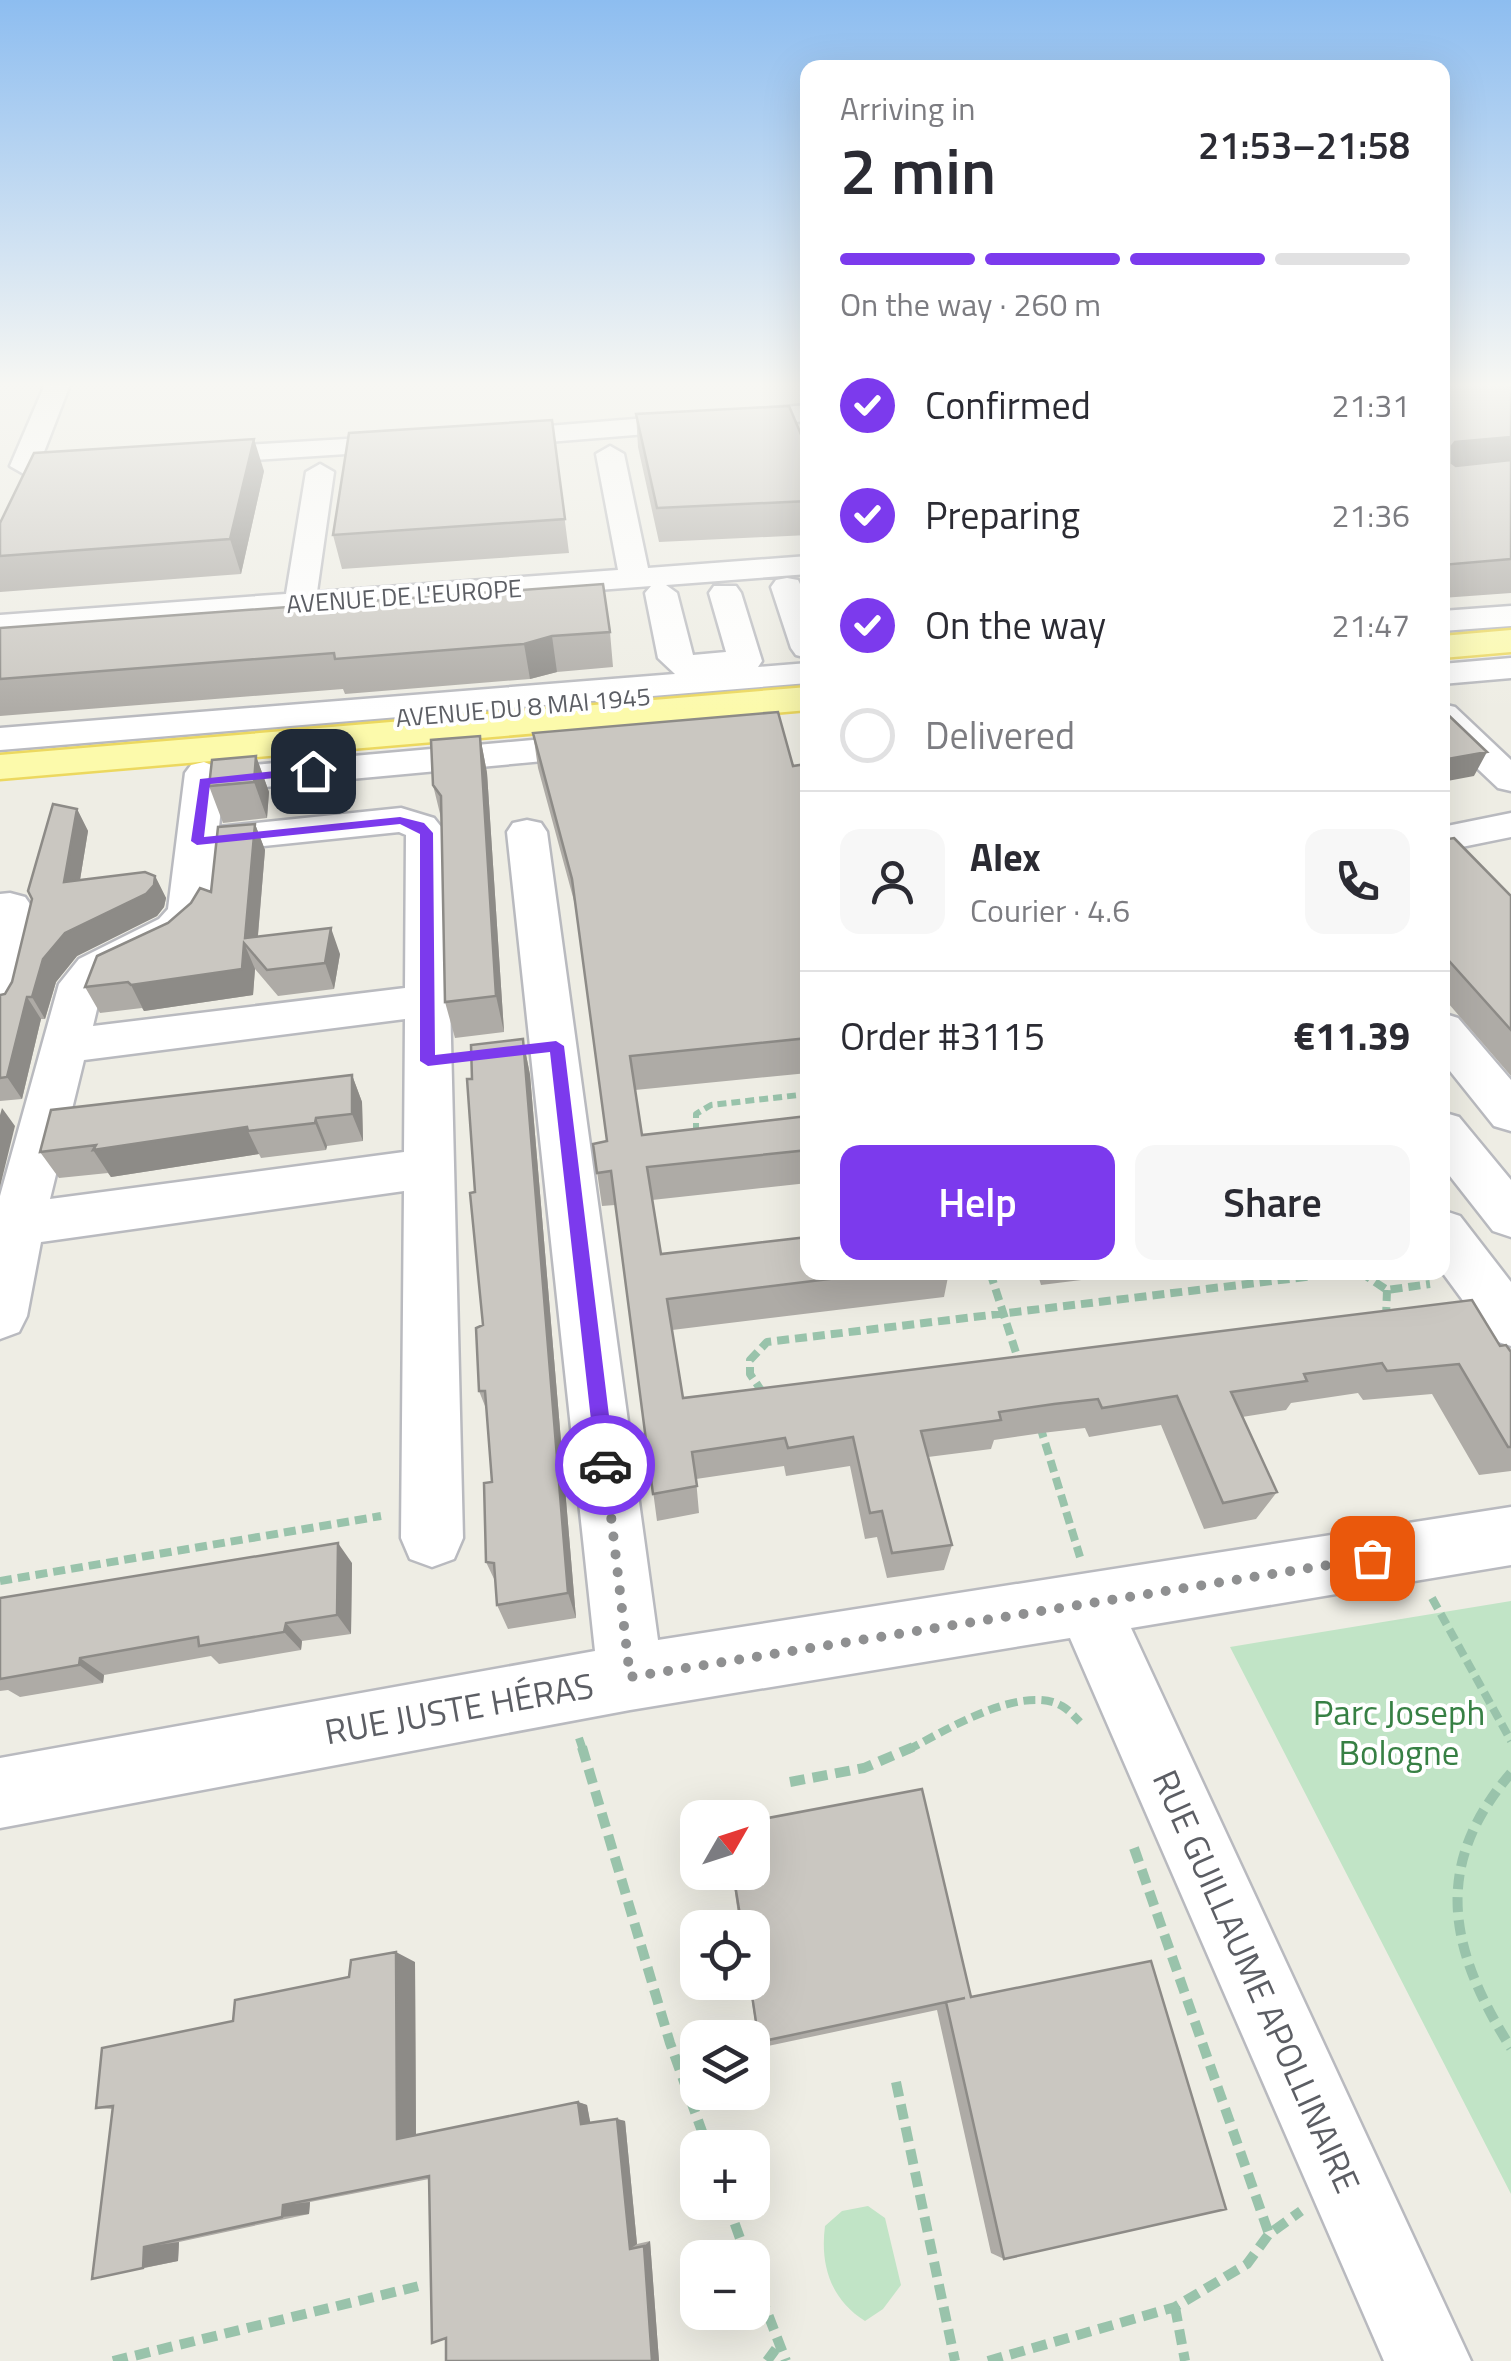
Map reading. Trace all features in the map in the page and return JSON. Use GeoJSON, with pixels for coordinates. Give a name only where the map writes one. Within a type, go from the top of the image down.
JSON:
{"type":"FeatureCollection","features":[{"type":"Feature","properties":{"kind":"main road"},"geometry":{"type":"LineString","coordinates":[[1450,633],[1510,641]]}},
{"type":"Feature","properties":{"kind":"main road"},"geometry":{"type":"LineString","coordinates":[[1450,645],[1510,641]]}},
{"type":"Feature","properties":{"kind":"main road","name":"AVENUE DU 8 MAI 1945"},"geometry":{"type":"LineString","coordinates":[[0,750],[800,685]]}},
{"type":"Feature","properties":{"kind":"main road","name":"AVENUE DU 8 MAI 1945"},"geometry":{"type":"LineString","coordinates":[[0,767],[202,764],[586,730],[800,699]]}},
{"type":"Feature","properties":{"kind":"street"},"geometry":{"type":"LineString","coordinates":[[300,603],[317,492]]}},
{"type":"Feature","properties":{"kind":"street"},"geometry":{"type":"LineString","coordinates":[[621,492],[648,586],[675,658],[686,666],[800,657]]}},
{"type":"Feature","properties":{"kind":"street","name":"AVENUE DE L'EUROPE"},"geometry":{"type":"LineString","coordinates":[[0,625],[300,603],[797,576]]}},
{"type":"Feature","properties":{"kind":"street"},"geometry":{"type":"LineString","coordinates":[[725,593],[744,661]]}},
{"type":"Feature","properties":{"kind":"street"},"geometry":{"type":"LineString","coordinates":[[1450,623],[1510,641]]}},
{"type":"Feature","properties":{"kind":"street"},"geometry":{"type":"LineString","coordinates":[[1450,654],[1510,641]]}},
{"type":"Feature","properties":{"kind":"street"},"geometry":{"type":"LineString","coordinates":[[1450,670],[1510,641]]}},
{"type":"Feature","properties":{"kind":"street"},"geometry":{"type":"LineString","coordinates":[[0,739],[800,675]]}},
{"type":"Feature","properties":{"kind":"street"},"geometry":{"type":"LineString","coordinates":[[586,730],[800,711]]}},
{"type":"Feature","properties":{"kind":"street"},"geometry":{"type":"LineString","coordinates":[[1450,723],[1511,780]]}},
{"type":"Feature","properties":{"kind":"street"},"geometry":{"type":"LineString","coordinates":[[0,778],[202,764],[188,912],[174,929],[94,970],[81,984],[18,1224],[0,1316]]}},
{"type":"Feature","properties":{"kind":"street"},"geometry":{"type":"LineString","coordinates":[[197,841],[400,820],[420,826],[426,833],[428,1001],[446,1059],[429,1168],[432,1523]]}},
{"type":"Feature","properties":{"kind":"street"},"geometry":{"type":"LineString","coordinates":[[1450,837],[1511,826]]}},
{"type":"Feature","properties":{"kind":"street"},"geometry":{"type":"LineString","coordinates":[[527,832],[538,1048],[630,1677]]}},
{"type":"Feature","properties":{"kind":"street"},"geometry":{"type":"LineString","coordinates":[[0,908],[10,907],[20,920],[0,1004]]}},
{"type":"Feature","properties":{"kind":"street"},"geometry":{"type":"LineString","coordinates":[[64,1046],[428,1001]]}},
{"type":"Feature","properties":{"kind":"street"},"geometry":{"type":"LineString","coordinates":[[1450,1040],[1511,1112]]}},
{"type":"Feature","properties":{"kind":"street"},"geometry":{"type":"LineString","coordinates":[[1450,1140],[1511,1216]]}},
{"type":"Feature","properties":{"kind":"street"},"geometry":{"type":"LineString","coordinates":[[18,1224],[429,1168]]}},
{"type":"Feature","properties":{"kind":"street"},"geometry":{"type":"LineString","coordinates":[[1450,1241],[1511,1324]]}},
{"type":"Feature","properties":{"kind":"street","name":"RUE JUSTE HÉRAS"},"geometry":{"type":"LineString","coordinates":[[0,1793],[630,1677],[1511,1536]]}},
{"type":"Feature","properties":{"kind":"street","name":"RUE GUILLAUME APOLLINAIRE"},"geometry":{"type":"LineString","coordinates":[[1086,1602],[1428,2361]]}},
{"type":"Feature","properties":{"kind":"path"},"geometry":{"type":"LineString","coordinates":[[706,1147],[694,1131],[696,1114],[710,1105],[800,1095]]}},
{"type":"Feature","properties":{"kind":"path"},"geometry":{"type":"LineString","coordinates":[[992,1280],[1022,1370]]}},
{"type":"Feature","properties":{"kind":"path"},"geometry":{"type":"LineString","coordinates":[[767,1399],[750,1374],[750,1360],[767,1342],[1278,1280]]}},
{"type":"Feature","properties":{"kind":"path"},"geometry":{"type":"LineString","coordinates":[[1367,1323],[1386,1320],[1387,1290],[1372,1280]]}},
{"type":"Feature","properties":{"kind":"path"},"geometry":{"type":"LineString","coordinates":[[1037,1417],[1078,1549],[1086,1602]]}},
{"type":"Feature","properties":{"kind":"path"},"geometry":{"type":"LineString","coordinates":[[0,1580],[432,1523]]}},
{"type":"Feature","properties":{"kind":"path"},"geometry":{"type":"LineString","coordinates":[[1408,1552],[1511,1741]]}},
{"type":"Feature","properties":{"kind":"path"},"geometry":{"type":"LineString","coordinates":[[567,1688],[584,1758],[664,2024],[702,2130]]}},
{"type":"Feature","properties":{"kind":"path"},"geometry":{"type":"LineString","coordinates":[[790,1782],[876,1765],[1000,1704],[1054,1703],[1073,1712],[1083,1726]]}},
{"type":"Feature","properties":{"kind":"path"},"geometry":{"type":"LineString","coordinates":[[1511,1773],[1493,1790],[1466,1839],[1457,1874],[1454,1913],[1477,1988],[1511,2048]]}},
{"type":"Feature","properties":{"kind":"path"},"geometry":{"type":"LineString","coordinates":[[1128,1830],[1269,2234]]}},
{"type":"Feature","properties":{"kind":"path"},"geometry":{"type":"LineString","coordinates":[[896,2082],[955,2361]]}},
{"type":"Feature","properties":{"kind":"path"},"geometry":{"type":"LineString","coordinates":[[988,2361],[1174,2307],[1247,2264],[1269,2234],[1346,2178]]}},
{"type":"Feature","properties":{"kind":"path"},"geometry":{"type":"LineString","coordinates":[[113,2361],[419,2286]]}},
{"type":"Feature","properties":{"kind":"path"},"geometry":{"type":"LineString","coordinates":[[1174,2307],[1185,2361]]}},
{"type":"Feature","properties":{"kind":"path"},"geometry":{"type":"LineString","coordinates":[[770,2323],[786,2361]]}},
{"type":"Feature","properties":{"kind":"path"},"geometry":{"type":"LineString","coordinates":[[767,2361],[778,2345]]}},
{"type":"Feature","properties":{"kind":"green space","name":"Parc Joseph Bologne"},"geometry":{"type":"Polygon","coordinates":[[[1511,1601],[1511,2194],[1230,1647],[1511,1601]]]}},
{"type":"Feature","properties":{"kind":"green space"},"geometry":{"type":"Polygon","coordinates":[[[868,2206],[885,2218],[901,2285],[883,2309],[865,2321],[843,2302],[830,2280],[824,2240],[825,2226],[842,2211],[868,2206]]]}},
{"type":"Feature","properties":{"kind":"building"},"geometry":{"type":"Polygon","coordinates":[[[15,492],[241,492],[230,539],[0,556],[0,523],[15,492]]]}},
{"type":"Feature","properties":{"kind":"building"},"geometry":{"type":"Polygon","coordinates":[[[340,492],[561,492],[565,519],[333,535],[340,492]]]}},
{"type":"Feature","properties":{"kind":"building"},"geometry":{"type":"Polygon","coordinates":[[[653,492],[800,492],[800,501],[657,508],[653,492]]]}},
{"type":"Feature","properties":{"kind":"building"},"geometry":{"type":"Polygon","coordinates":[[[1450,492],[1511,492],[1511,559],[1450,564],[1450,492]]]}},
{"type":"Feature","properties":{"kind":"building"},"geometry":{"type":"Polygon","coordinates":[[[603,584],[610,632],[552,636],[524,644],[335,659],[334,653],[0,679],[0,628],[603,584]]]}},
{"type":"Feature","properties":{"kind":"building"},"geometry":{"type":"Polygon","coordinates":[[[778,712],[793,766],[800,765],[800,1039],[630,1056],[642,1135],[800,1117],[800,1151],[647,1167],[661,1254],[800,1238],[800,1280],[821,1280],[667,1299],[683,1398],[1472,1300],[1500,1346],[1506,1345],[1511,1352],[1511,1447],[1459,1364],[1387,1371],[1382,1363],[1304,1374],[1307,1381],[1231,1392],[1277,1492],[1223,1503],[1177,1396],[1102,1408],[1098,1399],[1054,1404],[999,1412],[1001,1420],[921,1431],[952,1545],[892,1553],[882,1511],[870,1513],[853,1437],[788,1448],[785,1438],[692,1452],[697,1486],[653,1494],[611,1171],[597,1173],[593,1144],[607,1141],[572,879],[533,733],[778,712]]]}},
{"type":"Feature","properties":{"kind":"building"},"geometry":{"type":"Polygon","coordinates":[[[1450,717],[1487,752],[1450,759],[1450,717]]]}},
{"type":"Feature","properties":{"kind":"building"},"geometry":{"type":"Polygon","coordinates":[[[480,736],[496,996],[445,1002],[441,796],[433,785],[431,740],[480,736]]]}},
{"type":"Feature","properties":{"kind":"building"},"geometry":{"type":"Polygon","coordinates":[[[256,756],[254,782],[209,786],[212,760],[256,756]]]}},
{"type":"Feature","properties":{"kind":"building"},"geometry":{"type":"Polygon","coordinates":[[[53,804],[77,809],[64,882],[145,872],[155,876],[154,885],[146,894],[65,933],[43,959],[32,997],[27,997],[7,1077],[0,1078],[0,995],[12,982],[32,899],[28,891],[53,804]]]}},
{"type":"Feature","properties":{"kind":"building"},"geometry":{"type":"Polygon","coordinates":[[[255,824],[245,938],[331,928],[325,963],[267,970],[244,943],[242,969],[131,985],[128,982],[85,987],[97,956],[168,923],[191,903],[200,888],[211,892],[218,827],[255,824]]]}},
{"type":"Feature","properties":{"kind":"building"},"geometry":{"type":"Polygon","coordinates":[[[1454,838],[1511,896],[1511,1030],[1450,962],[1450,839],[1454,838]]]}},
{"type":"Feature","properties":{"kind":"building"},"geometry":{"type":"Polygon","coordinates":[[[523,1039],[568,1593],[497,1605],[494,1563],[486,1562],[484,1483],[492,1482],[485,1391],[479,1391],[476,1328],[483,1325],[470,1193],[475,1192],[467,1079],[472,1079],[471,1045],[523,1039]]]}},
{"type":"Feature","properties":{"kind":"building"},"geometry":{"type":"Polygon","coordinates":[[[352,1075],[352,1114],[316,1118],[315,1123],[248,1131],[247,1127],[93,1150],[96,1145],[40,1152],[51,1110],[352,1075]]]}},
{"type":"Feature","properties":{"kind":"building"},"geometry":{"type":"Polygon","coordinates":[[[338,1543],[337,1615],[286,1623],[284,1632],[199,1646],[198,1637],[80,1658],[79,1665],[0,1679],[0,1598],[338,1543]]]}},
{"type":"Feature","properties":{"kind":"building"},"geometry":{"type":"Polygon","coordinates":[[[922,1789],[971,1997],[1151,1961],[1226,2209],[1004,2259],[946,2002],[770,2040],[770,2020],[756,2020],[753,2000],[770,2000],[770,1910],[739,1910],[736,1890],[770,1890],[770,1818],[922,1789]]]}},
{"type":"Feature","properties":{"kind":"building"},"geometry":{"type":"Polygon","coordinates":[[[396,1952],[397,2139],[578,2102],[581,2124],[617,2119],[630,2249],[644,2246],[652,2361],[446,2361],[446,2338],[432,2343],[429,2176],[283,2205],[282,2217],[144,2247],[143,2268],[92,2279],[113,2106],[96,2108],[102,2048],[233,2021],[235,2000],[349,1977],[351,1960],[396,1952]]]}},
{"type":"Feature","properties":{"kind":"way so far"},"geometry":{"type":"LineString","coordinates":[[605,1465],[630,1677],[1372,1558]]}},
{"type":"Feature","properties":{"kind":"route"},"geometry":{"type":"LineString","coordinates":[[313,771],[205,781],[197,841],[400,820],[420,826],[426,833],[428,1061],[556,1046],[605,1465]]}}]}
